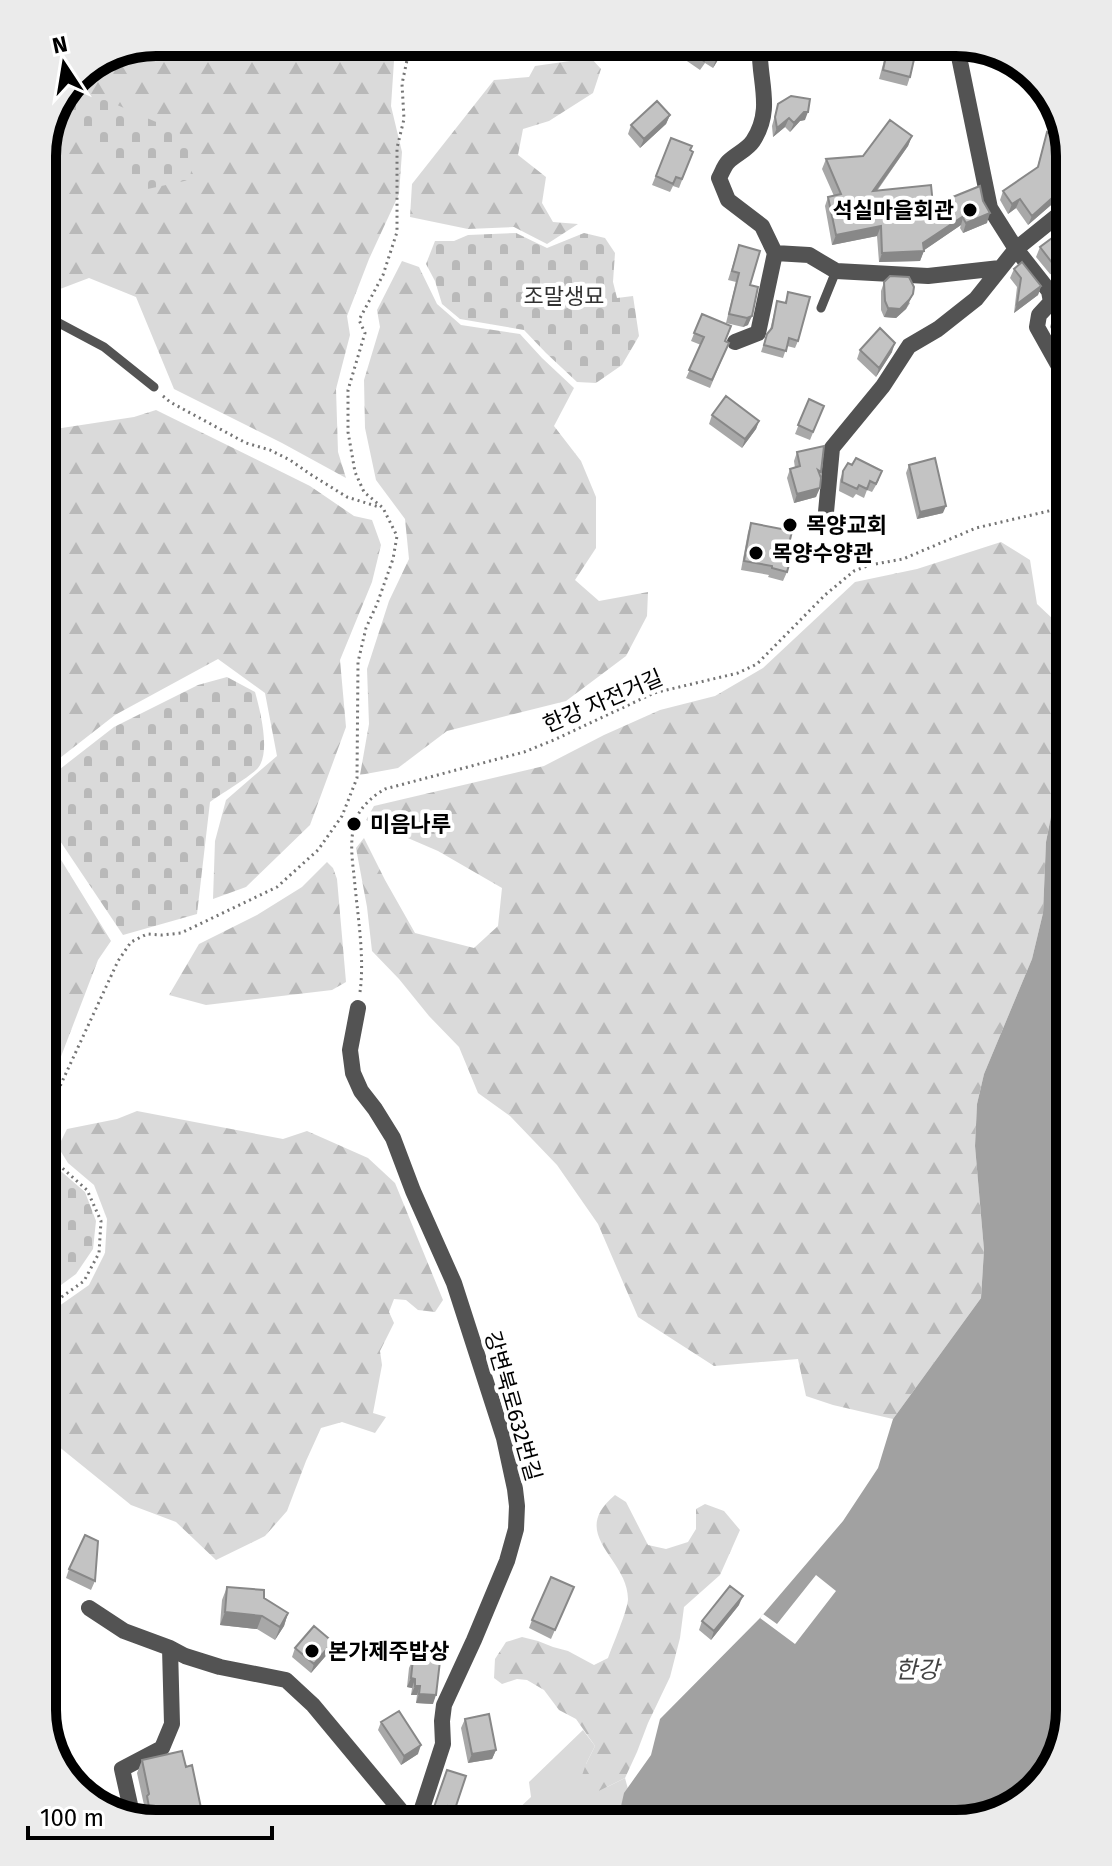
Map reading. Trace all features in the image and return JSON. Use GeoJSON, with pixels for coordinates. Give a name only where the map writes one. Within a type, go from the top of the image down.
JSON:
{"type":"FeatureCollection","features":[{"type":"Feature","properties":{"kind":"street"},"geometry":{"type":"LineString","coordinates":[[735,342],[758,333],[775,253],[762,226],[728,200],[719,178],[727,163],[751,144],[763,123],[765,99],[761,56]]}},
{"type":"Feature","properties":{"kind":"street"},"geometry":{"type":"LineString","coordinates":[[959,56],[990,208],[1016,249],[1049,291],[1051,302],[1039,315],[1037,327],[1056,361]]}},
{"type":"Feature","properties":{"kind":"street"},"geometry":{"type":"LineString","coordinates":[[826,512],[832,448],[883,386],[909,346],[938,329],[976,299],[1016,249],[1056,214]]}},
{"type":"Feature","properties":{"kind":"street"},"geometry":{"type":"LineString","coordinates":[[775,253],[809,255],[836,271],[928,276],[1000,268]]}},
{"type":"Feature","properties":{"kind":"street","name":"강변북로632번길"},"geometry":{"type":"LineString","coordinates":[[358,1008],[350,1050],[353,1073],[361,1091],[393,1138],[454,1283],[504,1438],[517,1506],[516,1529],[507,1561],[444,1705],[443,1744],[419,1810]]}},
{"type":"Feature","properties":{"kind":"street"},"geometry":{"type":"LineString","coordinates":[[89,1608],[124,1631],[185,1656],[220,1667],[286,1680],[313,1705],[402,1810]]}},
{"type":"Feature","properties":{"kind":"street"},"geometry":{"type":"LineString","coordinates":[[130,1807],[122,1769],[162,1748],[172,1724],[170,1648]]}},
{"type":"Feature","properties":{"kind":"lane"},"geometry":{"type":"LineString","coordinates":[[821,308],[836,271]]}},
{"type":"Feature","properties":{"kind":"lane"},"geometry":{"type":"LineString","coordinates":[[56,321],[104,347],[154,387]]}},
{"type":"Feature","properties":{"kind":"path"},"geometry":{"type":"LineString","coordinates":[[56,1099],[118,961],[131,942],[147,934],[181,933],[277,887],[318,850],[342,816],[357,778],[358,662],[366,628],[393,559],[397,536],[383,508],[364,492],[355,472],[348,432],[348,390],[365,333],[359,320],[383,275],[397,232],[397,148],[404,119],[402,84],[410,56]]}},
{"type":"Feature","properties":{"kind":"path"},"geometry":{"type":"LineString","coordinates":[[154,387],[170,402],[246,443],[290,460],[347,497],[383,508]]}},
{"type":"Feature","properties":{"kind":"path","name":"한강 자전거길"},"geometry":{"type":"LineString","coordinates":[[358,1008],[363,969],[352,834],[358,816],[375,794],[524,752],[654,693],[738,673],[757,664],[825,595],[854,571],[903,559],[976,528],[1056,509]]}},
{"type":"Feature","properties":{"kind":"path"},"geometry":{"type":"LineString","coordinates":[[56,1163],[87,1190],[101,1221],[99,1253],[84,1281],[56,1301]]}},
{"type":"Feature","properties":{"kind":"green space"},"geometry":{"type":"Polygon","coordinates":[[[156,56],[398,56],[394,61],[391,106],[402,152],[399,194],[347,316],[350,335],[336,389],[338,452],[346,478],[174,389],[136,297],[89,278],[56,289],[56,149],[59,130],[71,104],[104,104],[106,69],[124,61],[156,56]]]}},
{"type":"Feature","properties":{"kind":"green space"},"geometry":{"type":"Polygon","coordinates":[[[591,58],[601,69],[593,93],[549,121],[523,129],[518,155],[546,177],[542,203],[553,222],[578,224],[547,244],[514,227],[468,229],[410,217],[412,184],[494,80],[529,77],[535,66],[591,58]]]}},
{"type":"Feature","properties":{"kind":"green space"},"geometry":{"type":"Polygon","coordinates":[[[104,99],[179,132],[194,160],[189,180],[143,190],[64,117],[71,104],[104,104],[104,99]]]}},
{"type":"Feature","properties":{"kind":"green space","name":"조말생묘"},"geometry":{"type":"Polygon","coordinates":[[[516,233],[547,248],[584,233],[605,238],[615,253],[613,282],[617,298],[633,296],[639,336],[622,365],[596,383],[577,382],[524,330],[460,319],[442,304],[426,264],[435,241],[454,241],[468,235],[516,233]]]}},
{"type":"Feature","properties":{"kind":"green space"},"geometry":{"type":"Polygon","coordinates":[[[402,261],[419,267],[437,304],[461,325],[520,334],[574,388],[554,426],[581,461],[596,497],[596,548],[575,580],[599,601],[648,592],[647,616],[626,656],[566,701],[447,731],[398,768],[360,775],[369,724],[367,669],[389,601],[409,559],[405,519],[376,480],[365,428],[364,380],[380,327],[377,310],[402,261]]]}},
{"type":"Feature","properties":{"kind":"green space"},"geometry":{"type":"Polygon","coordinates":[[[156,410],[310,486],[354,516],[372,520],[381,545],[372,582],[340,660],[346,727],[310,825],[246,887],[213,899],[215,841],[226,800],[277,756],[265,693],[218,659],[115,715],[56,761],[56,429],[134,417],[156,410]]]}},
{"type":"Feature","properties":{"kind":"green space"},"geometry":{"type":"Polygon","coordinates":[[[1001,542],[1030,560],[1037,604],[1056,622],[1056,791],[1046,842],[1043,913],[1032,959],[984,1074],[977,1104],[975,1146],[984,1250],[981,1298],[893,1419],[806,1396],[798,1359],[714,1366],[638,1317],[598,1224],[557,1165],[510,1116],[478,1093],[459,1047],[372,951],[356,848],[364,838],[415,933],[474,948],[498,926],[502,888],[438,851],[366,820],[374,806],[544,766],[660,710],[715,696],[763,668],[855,582],[917,569],[1001,542]]]}},
{"type":"Feature","properties":{"kind":"green space"},"geometry":{"type":"Polygon","coordinates":[[[227,677],[255,692],[263,731],[262,761],[258,768],[210,802],[197,914],[123,935],[56,835],[56,772],[114,727],[198,685],[227,677]]]}},
{"type":"Feature","properties":{"kind":"green space"},"geometry":{"type":"Polygon","coordinates":[[[56,852],[111,941],[98,960],[56,1070],[56,852]]]}},
{"type":"Feature","properties":{"kind":"green space"},"geometry":{"type":"Polygon","coordinates":[[[327,862],[337,879],[346,982],[332,990],[206,1005],[169,995],[199,944],[257,915],[302,887],[327,862]]]}},
{"type":"Feature","properties":{"kind":"green space"},"geometry":{"type":"Polygon","coordinates":[[[137,1111],[283,1139],[307,1131],[368,1158],[395,1183],[443,1300],[435,1312],[418,1310],[406,1300],[394,1299],[389,1312],[394,1323],[380,1351],[382,1365],[373,1413],[386,1417],[375,1433],[342,1422],[321,1428],[287,1511],[265,1536],[216,1560],[176,1522],[131,1505],[56,1444],[56,1308],[89,1285],[105,1253],[107,1219],[94,1185],[68,1163],[58,1147],[67,1129],[117,1119],[137,1111]]]}},
{"type":"Feature","properties":{"kind":"green space"},"geometry":{"type":"Polygon","coordinates":[[[56,1167],[85,1192],[96,1221],[93,1249],[76,1274],[56,1289],[56,1167]]]}},
{"type":"Feature","properties":{"kind":"green space"},"geometry":{"type":"Polygon","coordinates":[[[615,1495],[626,1502],[648,1545],[666,1549],[688,1542],[696,1529],[696,1509],[705,1504],[724,1511],[740,1530],[720,1575],[684,1607],[670,1677],[625,1778],[599,1791],[579,1784],[595,1746],[576,1719],[559,1710],[544,1690],[527,1680],[517,1679],[502,1684],[494,1678],[495,1659],[506,1642],[522,1637],[568,1651],[594,1665],[608,1658],[628,1599],[619,1571],[598,1535],[597,1522],[602,1509],[615,1495]]]}},
{"type":"Feature","properties":{"kind":"green space"},"geometry":{"type":"Polygon","coordinates":[[[583,1730],[595,1746],[586,1764],[599,1791],[625,1778],[634,1810],[517,1810],[531,1797],[529,1782],[583,1730]]]}},
{"type":"Feature","properties":{"kind":"water","name":"한강"},"geometry":{"type":"Polygon","coordinates":[[[1056,791],[1056,1710],[1053,1736],[1043,1760],[1017,1789],[1000,1800],[976,1808],[620,1810],[624,1793],[651,1755],[660,1719],[760,1618],[843,1521],[878,1468],[893,1419],[981,1298],[984,1250],[975,1146],[977,1104],[984,1074],[1032,959],[1043,913],[1046,842],[1056,791]]]}},
{"type":"Feature","properties":{"kind":"pier"},"geometry":{"type":"Polygon","coordinates":[[[816,1575],[836,1591],[795,1644],[760,1618],[763,1614],[777,1624],[816,1575]]]}},
{"type":"Feature","properties":{"kind":"building"},"geometry":{"type":"Polygon","coordinates":[[[886,56],[915,56],[910,77],[883,70],[886,56]]]}},
{"type":"Feature","properties":{"kind":"building"},"geometry":{"type":"Polygon","coordinates":[[[791,96],[810,99],[808,112],[804,112],[794,123],[789,118],[777,128],[775,117],[778,104],[791,96]]]}},
{"type":"Feature","properties":{"kind":"building"},"geometry":{"type":"Polygon","coordinates":[[[657,101],[670,115],[644,139],[631,125],[657,101]]]}},
{"type":"Feature","properties":{"kind":"building"},"geometry":{"type":"Polygon","coordinates":[[[890,120],[912,136],[873,191],[931,185],[933,205],[980,186],[990,213],[966,223],[963,218],[968,213],[923,243],[924,251],[882,253],[881,226],[836,235],[828,197],[841,194],[826,159],[863,156],[890,120]]]}},
{"type":"Feature","properties":{"kind":"building"},"geometry":{"type":"Polygon","coordinates":[[[1047,132],[1054,137],[1056,195],[1032,216],[1020,199],[1012,204],[1003,191],[1038,167],[1047,132]]]}},
{"type":"Feature","properties":{"kind":"building"},"geometry":{"type":"Polygon","coordinates":[[[671,138],[692,146],[690,150],[693,152],[682,179],[676,177],[673,184],[656,176],[671,138]]]}},
{"type":"Feature","properties":{"kind":"building"},"geometry":{"type":"Polygon","coordinates":[[[1056,235],[1056,265],[1053,264],[1040,247],[1056,235]]]}},
{"type":"Feature","properties":{"kind":"building"},"geometry":{"type":"Polygon","coordinates":[[[739,245],[760,251],[750,285],[758,287],[752,316],[747,318],[729,314],[739,273],[732,271],[739,245]]]}},
{"type":"Feature","properties":{"kind":"building"},"geometry":{"type":"Polygon","coordinates":[[[1022,262],[1041,286],[1017,304],[1021,278],[1014,269],[1022,262]]]}},
{"type":"Feature","properties":{"kind":"building"},"geometry":{"type":"Polygon","coordinates":[[[890,276],[909,277],[914,287],[913,294],[900,309],[888,308],[885,301],[884,282],[890,276]]]}},
{"type":"Feature","properties":{"kind":"building"},"geometry":{"type":"Polygon","coordinates":[[[788,292],[810,297],[798,341],[789,338],[786,351],[764,345],[772,328],[777,301],[786,303],[788,292]]]}},
{"type":"Feature","properties":{"kind":"building"},"geometry":{"type":"Polygon","coordinates":[[[702,314],[731,326],[725,341],[729,343],[712,380],[689,370],[704,337],[694,333],[702,314]]]}},
{"type":"Feature","properties":{"kind":"building"},"geometry":{"type":"Polygon","coordinates":[[[880,328],[895,343],[879,368],[860,350],[880,328]]]}},
{"type":"Feature","properties":{"kind":"building"},"geometry":{"type":"Polygon","coordinates":[[[726,396],[759,421],[745,439],[712,415],[726,396]]]}},
{"type":"Feature","properties":{"kind":"building"},"geometry":{"type":"Polygon","coordinates":[[[809,399],[824,406],[813,432],[798,425],[809,399]]]}},
{"type":"Feature","properties":{"kind":"building"},"geometry":{"type":"Polygon","coordinates":[[[824,446],[821,472],[818,470],[820,488],[797,494],[790,469],[800,466],[797,452],[824,446]]]}},
{"type":"Feature","properties":{"kind":"building"},"geometry":{"type":"Polygon","coordinates":[[[856,458],[882,471],[876,484],[870,481],[867,489],[859,485],[857,489],[842,482],[843,471],[856,458]]]}},
{"type":"Feature","properties":{"kind":"building"},"geometry":{"type":"Polygon","coordinates":[[[935,458],[946,506],[920,512],[909,465],[935,458]]]}},
{"type":"Feature","properties":{"kind":"building"},"geometry":{"type":"Polygon","coordinates":[[[751,523],[792,531],[789,544],[794,546],[787,572],[744,561],[751,523]]]}},
{"type":"Feature","properties":{"kind":"building"},"geometry":{"type":"Polygon","coordinates":[[[85,1535],[98,1541],[95,1581],[69,1569],[85,1535]]]}},
{"type":"Feature","properties":{"kind":"building"},"geometry":{"type":"Polygon","coordinates":[[[551,1577],[574,1587],[555,1630],[532,1620],[551,1577]]]}},
{"type":"Feature","properties":{"kind":"building"},"geometry":{"type":"Polygon","coordinates":[[[730,1586],[743,1596],[714,1631],[702,1621],[730,1586]]]}},
{"type":"Feature","properties":{"kind":"building"},"geometry":{"type":"Polygon","coordinates":[[[227,1587],[264,1590],[264,1598],[288,1613],[280,1627],[262,1616],[225,1612],[227,1587]]]}},
{"type":"Feature","properties":{"kind":"building"},"geometry":{"type":"Polygon","coordinates":[[[314,1626],[333,1642],[314,1664],[295,1648],[314,1626]]]}},
{"type":"Feature","properties":{"kind":"building"},"geometry":{"type":"Polygon","coordinates":[[[413,1659],[440,1661],[436,1695],[419,1694],[420,1686],[415,1686],[415,1679],[411,1678],[413,1659]]]}},
{"type":"Feature","properties":{"kind":"building"},"geometry":{"type":"Polygon","coordinates":[[[399,1711],[421,1745],[404,1756],[381,1722],[399,1711]]]}},
{"type":"Feature","properties":{"kind":"building"},"geometry":{"type":"Polygon","coordinates":[[[489,1714],[496,1750],[472,1754],[465,1719],[489,1714]]]}},
{"type":"Feature","properties":{"kind":"building"},"geometry":{"type":"Polygon","coordinates":[[[182,1751],[186,1767],[192,1765],[201,1808],[150,1810],[142,1760],[182,1751]]]}},
{"type":"Feature","properties":{"kind":"building"},"geometry":{"type":"Polygon","coordinates":[[[447,1770],[466,1776],[455,1809],[448,1806],[446,1810],[433,1810],[447,1770]]]}},
{"type":"Feature","properties":{"kind":"place","name":"석실마을회관"},"geometry":{"type":"Point","coordinates":[970,210]}},
{"type":"Feature","properties":{"kind":"place","name":"목양교회"},"geometry":{"type":"Point","coordinates":[790,525]}},
{"type":"Feature","properties":{"kind":"place","name":"목양수양관"},"geometry":{"type":"Point","coordinates":[756,553]}},
{"type":"Feature","properties":{"kind":"place","name":"미음나루"},"geometry":{"type":"Point","coordinates":[354,824]}},
{"type":"Feature","properties":{"kind":"place","name":"본가제주밥상"},"geometry":{"type":"Point","coordinates":[312,1651]}}]}
